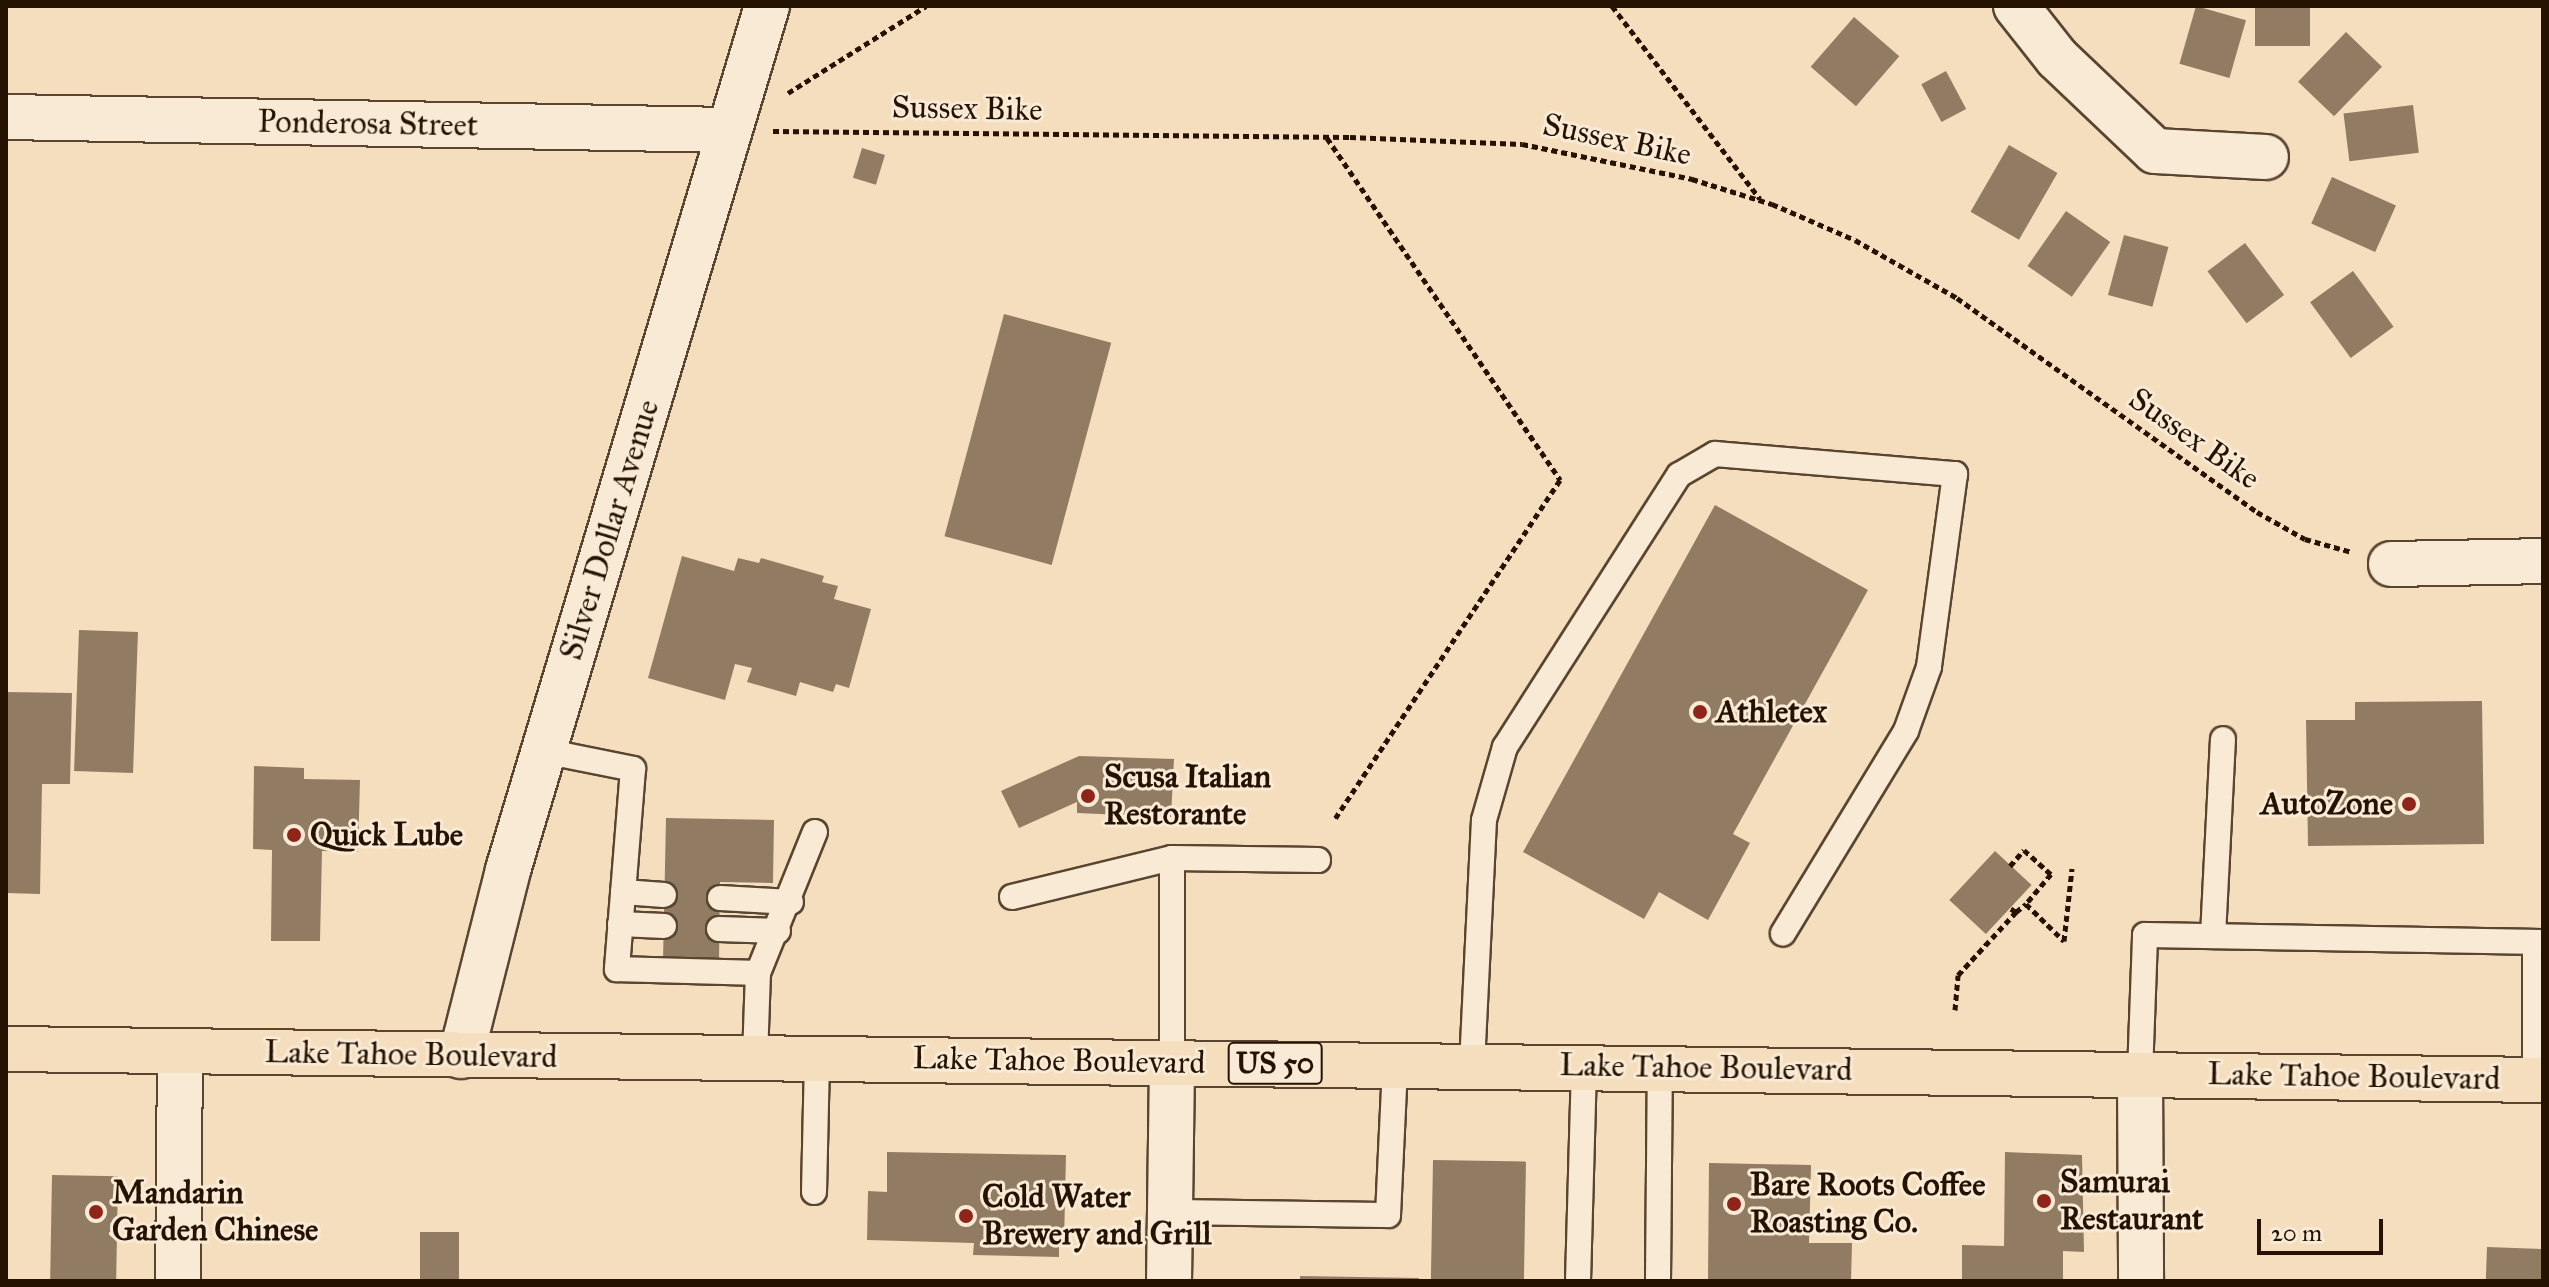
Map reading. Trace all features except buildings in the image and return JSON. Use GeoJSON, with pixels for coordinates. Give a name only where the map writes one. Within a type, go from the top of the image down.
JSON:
{"type":"FeatureCollection","features":[{"type":"Feature","properties":{"kind":"highway","name":"Lake Tahoe Boulevard"},"geometry":{"type":"LineString","coordinates":[[6,1049],[2539,1080]]}},
{"type":"Feature","properties":{"kind":"street","name":"Silver Dollar Avenue"},"geometry":{"type":"LineString","coordinates":[[461,1056],[544,751],[767,6]]}},
{"type":"Feature","properties":{"kind":"street"},"geometry":{"type":"LineString","coordinates":[[2016,6],[2057,58],[2155,151],[2266,157]]}},
{"type":"Feature","properties":{"kind":"street","name":"Ponderosa Street"},"geometry":{"type":"LineString","coordinates":[[6,117],[729,130]]}},
{"type":"Feature","properties":{"kind":"street"},"geometry":{"type":"LineString","coordinates":[[2391,564],[2543,561]]}},
{"type":"Feature","properties":{"kind":"street"},"geometry":{"type":"LineString","coordinates":[[178,1281],[180,1051]]}},
{"type":"Feature","properties":{"kind":"street"},"geometry":{"type":"LineString","coordinates":[[1169,1281],[1172,1062]]}},
{"type":"Feature","properties":{"kind":"street"},"geometry":{"type":"LineString","coordinates":[[2140,1074],[2141,1281]]}},
{"type":"Feature","properties":{"kind":"lane"},"geometry":{"type":"LineString","coordinates":[[1472,1065],[1484,820],[1505,747],[1679,475],[1715,454],[1955,474],[1929,667],[1906,731],[1783,933]]}},
{"type":"Feature","properties":{"kind":"lane"},"geometry":{"type":"LineString","coordinates":[[2213,936],[2223,739]]}},
{"type":"Feature","properties":{"kind":"lane"},"geometry":{"type":"LineString","coordinates":[[544,751],[633,769],[617,969],[758,973]]}},
{"type":"Feature","properties":{"kind":"lane"},"geometry":{"type":"LineString","coordinates":[[755,1058],[758,973],[791,902],[815,832]]}},
{"type":"Feature","properties":{"kind":"lane"},"geometry":{"type":"LineString","coordinates":[[1172,858],[1172,1062]]}},
{"type":"Feature","properties":{"kind":"lane"},"geometry":{"type":"LineString","coordinates":[[1012,897],[1172,858],[1318,860]]}},
{"type":"Feature","properties":{"kind":"lane"},"geometry":{"type":"LineString","coordinates":[[623,892],[664,895]]}},
{"type":"Feature","properties":{"kind":"lane"},"geometry":{"type":"LineString","coordinates":[[720,898],[791,902]]}},
{"type":"Feature","properties":{"kind":"lane"},"geometry":{"type":"LineString","coordinates":[[620,924],[664,926]]}},
{"type":"Feature","properties":{"kind":"lane"},"geometry":{"type":"LineString","coordinates":[[719,929],[778,931]]}},
{"type":"Feature","properties":{"kind":"lane"},"geometry":{"type":"LineString","coordinates":[[2140,1074],[2145,935],[2213,936],[2539,942],[2539,1080]]}},
{"type":"Feature","properties":{"kind":"lane"},"geometry":{"type":"LineString","coordinates":[[814,1192],[817,1059]]}},
{"type":"Feature","properties":{"kind":"lane"},"geometry":{"type":"LineString","coordinates":[[1170,1212],[1388,1215],[1395,1065]]}},
{"type":"Feature","properties":{"kind":"lane"},"geometry":{"type":"LineString","coordinates":[[1578,1281],[1584,1067]]}},
{"type":"Feature","properties":{"kind":"lane"},"geometry":{"type":"LineString","coordinates":[[1658,1281],[1660,1068]]}},
{"type":"Feature","properties":{"kind":"path"},"geometry":{"type":"LineString","coordinates":[[729,130],[926,6]]}},
{"type":"Feature","properties":{"kind":"path"},"geometry":{"type":"LineString","coordinates":[[1612,6],[1762,201]]}},
{"type":"Feature","properties":{"kind":"path","name":"Sussex Bike"},"geometry":{"type":"LineString","coordinates":[[729,130],[1326,137],[1522,144],[1618,161],[1762,201],[1855,240],[1957,298],[2257,512],[2305,539],[2391,564]]}},
{"type":"Feature","properties":{"kind":"path"},"geometry":{"type":"LineString","coordinates":[[1326,137],[1560,480],[1334,820]]}},
{"type":"Feature","properties":{"kind":"path"},"geometry":{"type":"LineString","coordinates":[[1955,1010],[1958,975],[2013,910],[2026,904],[2051,874],[2024,850],[2010,866]]}},
{"type":"Feature","properties":{"kind":"path"},"geometry":{"type":"LineString","coordinates":[[2026,904],[2064,941],[2072,868]]}},
{"type":"Feature","properties":{"kind":"place","name":"Athletex"},"geometry":{"type":"Point","coordinates":[1700,712]}},
{"type":"Feature","properties":{"kind":"place","name":"Scusa Italian Restorante"},"geometry":{"type":"Point","coordinates":[1088,796]}},
{"type":"Feature","properties":{"kind":"place","name":"AutoZone"},"geometry":{"type":"Point","coordinates":[2409,804]}},
{"type":"Feature","properties":{"kind":"place","name":"Quick Lube"},"geometry":{"type":"Point","coordinates":[294,835]}},
{"type":"Feature","properties":{"kind":"place","name":"Samurai Restaurant"},"geometry":{"type":"Point","coordinates":[2044,1201]}},
{"type":"Feature","properties":{"kind":"place","name":"Bare Roots Coffee Roasting Co."},"geometry":{"type":"Point","coordinates":[1734,1204]}},
{"type":"Feature","properties":{"kind":"place","name":"Mandarin Garden Chinese"},"geometry":{"type":"Point","coordinates":[96,1212]}},
{"type":"Feature","properties":{"kind":"place","name":"Cold Water Brewery and Grill"},"geometry":{"type":"Point","coordinates":[966,1216]}}]}
